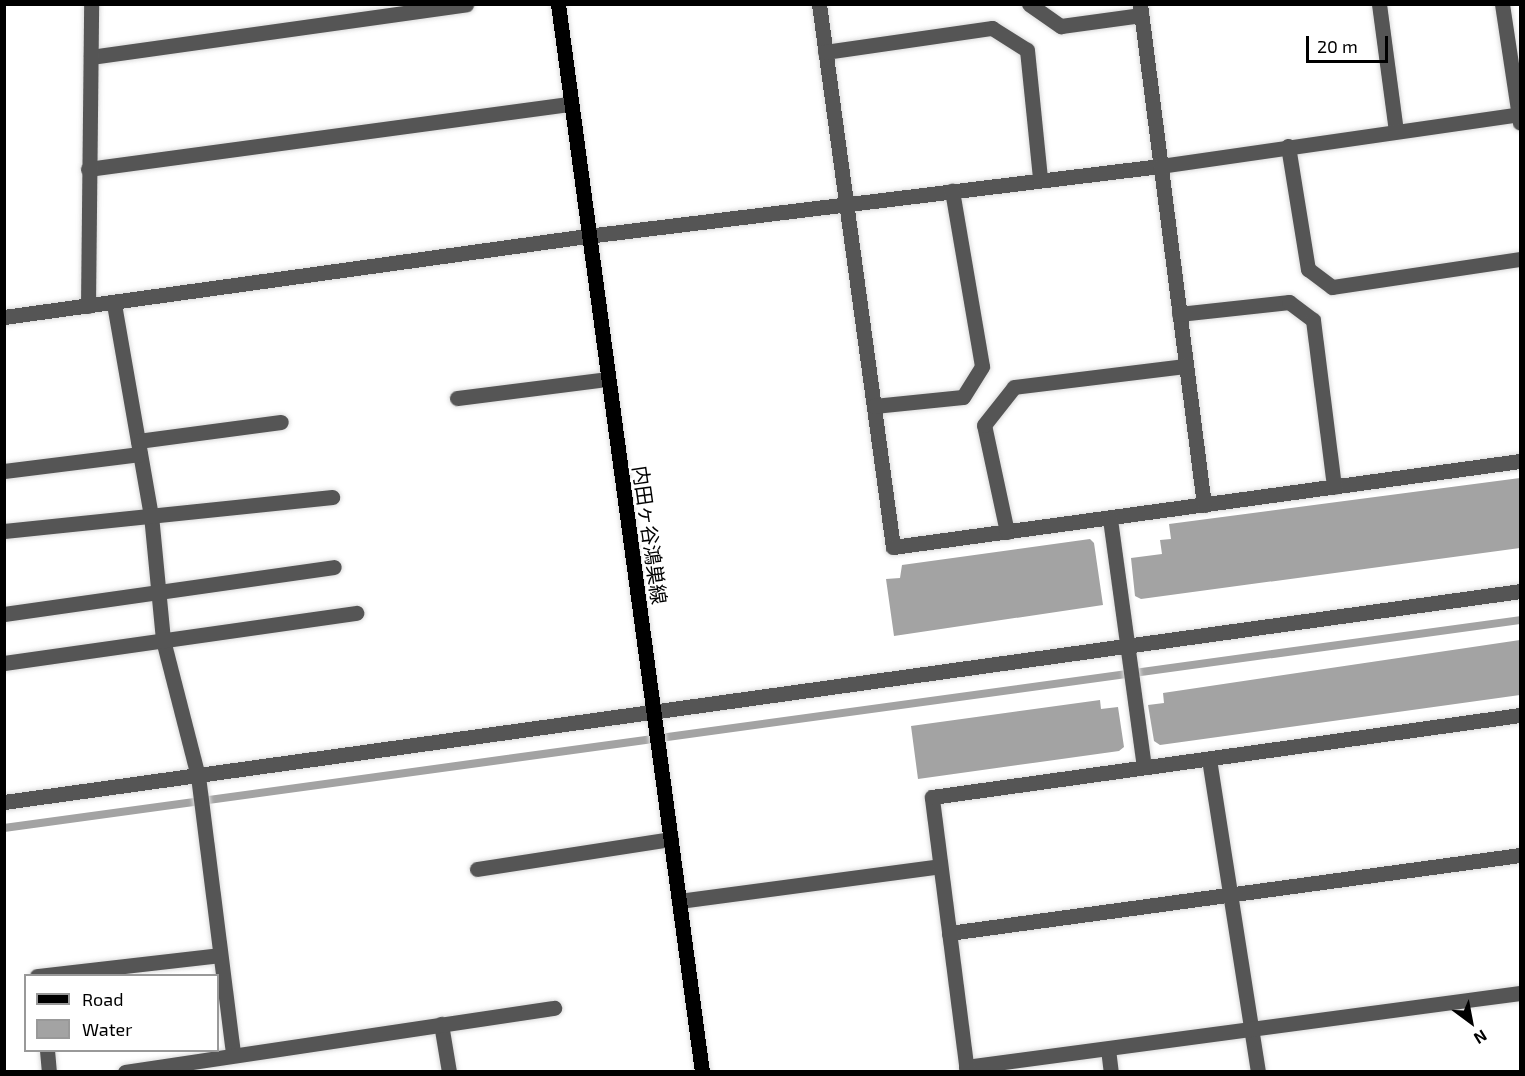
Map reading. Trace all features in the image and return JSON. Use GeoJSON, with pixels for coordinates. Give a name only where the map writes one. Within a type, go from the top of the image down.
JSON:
{"type":"FeatureCollection","features":[{"type":"Feature","properties":{"kind":"main road","name":"内田ヶ谷鴻巣線"},"geometry":{"type":"LineString","coordinates":[[558,4],[587,237],[702,1071]]}},
{"type":"Feature","properties":{"kind":"street"},"geometry":{"type":"LineString","coordinates":[[88,306],[91,4]]}},
{"type":"Feature","properties":{"kind":"street"},"geometry":{"type":"LineString","coordinates":[[91,57],[466,4]]}},
{"type":"Feature","properties":{"kind":"street"},"geometry":{"type":"LineString","coordinates":[[819,4],[893,547],[1521,461]]}},
{"type":"Feature","properties":{"kind":"street"},"geometry":{"type":"LineString","coordinates":[[1029,4],[1061,26],[1141,10],[1204,505]]}},
{"type":"Feature","properties":{"kind":"street"},"geometry":{"type":"LineString","coordinates":[[1379,4],[1396,131]]}},
{"type":"Feature","properties":{"kind":"street"},"geometry":{"type":"LineString","coordinates":[[4,317],[114,304],[587,237],[1040,179],[1160,166],[1396,131],[1520,119],[1502,4]]}},
{"type":"Feature","properties":{"kind":"street"},"geometry":{"type":"LineString","coordinates":[[825,52],[992,28],[1028,50],[1040,179]]}},
{"type":"Feature","properties":{"kind":"street"},"geometry":{"type":"LineString","coordinates":[[88,169],[571,104]]}},
{"type":"Feature","properties":{"kind":"street"},"geometry":{"type":"LineString","coordinates":[[1288,146],[1308,269],[1332,287],[1521,259]]}},
{"type":"Feature","properties":{"kind":"street"},"geometry":{"type":"LineString","coordinates":[[874,406],[963,397],[982,366],[952,191]]}},
{"type":"Feature","properties":{"kind":"street"},"geometry":{"type":"LineString","coordinates":[[1179,314],[1289,302],[1313,320],[1334,487]]}},
{"type":"Feature","properties":{"kind":"street"},"geometry":{"type":"LineString","coordinates":[[114,304],[151,515],[156,592],[163,640],[198,776],[233,1055]]}},
{"type":"Feature","properties":{"kind":"street"},"geometry":{"type":"LineString","coordinates":[[1007,532],[984,425],[1014,387],[1186,366]]}},
{"type":"Feature","properties":{"kind":"street"},"geometry":{"type":"LineString","coordinates":[[457,398],[607,379]]}},
{"type":"Feature","properties":{"kind":"street"},"geometry":{"type":"LineString","coordinates":[[4,471],[282,422]]}},
{"type":"Feature","properties":{"kind":"street"},"geometry":{"type":"LineString","coordinates":[[4,531],[332,497]]}},
{"type":"Feature","properties":{"kind":"street"},"geometry":{"type":"LineString","coordinates":[[1110,519],[1144,766]]}},
{"type":"Feature","properties":{"kind":"street"},"geometry":{"type":"LineString","coordinates":[[4,614],[334,567]]}},
{"type":"Feature","properties":{"kind":"street"},"geometry":{"type":"LineString","coordinates":[[4,802],[1521,591]]}},
{"type":"Feature","properties":{"kind":"street"},"geometry":{"type":"LineString","coordinates":[[4,663],[356,613]]}},
{"type":"Feature","properties":{"kind":"street"},"geometry":{"type":"LineString","coordinates":[[1521,715],[932,797],[966,1069],[1253,1032],[1521,993]]}},
{"type":"Feature","properties":{"kind":"street"},"geometry":{"type":"LineString","coordinates":[[1209,759],[1228,896],[1258,1071]]}},
{"type":"Feature","properties":{"kind":"street"},"geometry":{"type":"LineString","coordinates":[[477,869],[671,839]]}},
{"type":"Feature","properties":{"kind":"street"},"geometry":{"type":"LineString","coordinates":[[949,933],[1521,855]]}},
{"type":"Feature","properties":{"kind":"street"},"geometry":{"type":"LineString","coordinates":[[679,901],[940,866]]}},
{"type":"Feature","properties":{"kind":"street"},"geometry":{"type":"LineString","coordinates":[[47,974],[220,956]]}},
{"type":"Feature","properties":{"kind":"street"},"geometry":{"type":"LineString","coordinates":[[124,1071],[554,1008]]}},
{"type":"Feature","properties":{"kind":"street"},"geometry":{"type":"LineString","coordinates":[[441,1024],[449,1071]]}},
{"type":"Feature","properties":{"kind":"street"},"geometry":{"type":"LineString","coordinates":[[1108,1049],[1111,1071]]}},
{"type":"Feature","properties":{"kind":"street"},"geometry":{"type":"LineString","coordinates":[[47,1052],[49,1071]]}},
{"type":"Feature","properties":{"kind":"water"},"geometry":{"type":"Polygon","coordinates":[[[1520,478],[1520,548],[1141,599],[1135,596],[1131,558],[1162,554],[1160,540],[1171,539],[1169,524],[1520,478]]]}},
{"type":"Feature","properties":{"kind":"water"},"geometry":{"type":"Polygon","coordinates":[[[1090,539],[1094,543],[1103,605],[894,636],[886,579],[900,578],[902,565],[1090,539]]]}},
{"type":"Feature","properties":{"kind":"water"},"geometry":{"type":"Polygon","coordinates":[[[1520,640],[1520,695],[1160,745],[1154,741],[1148,705],[1164,703],[1163,693],[1520,640]]]}},
{"type":"Feature","properties":{"kind":"water"},"geometry":{"type":"Polygon","coordinates":[[[1100,700],[1101,709],[1118,707],[1124,747],[1119,751],[918,779],[911,726],[1100,700]]]}},
{"type":"Feature","properties":{"kind":"waterway"},"geometry":{"type":"LineString","coordinates":[[4,828],[1520,620]]}}]}
